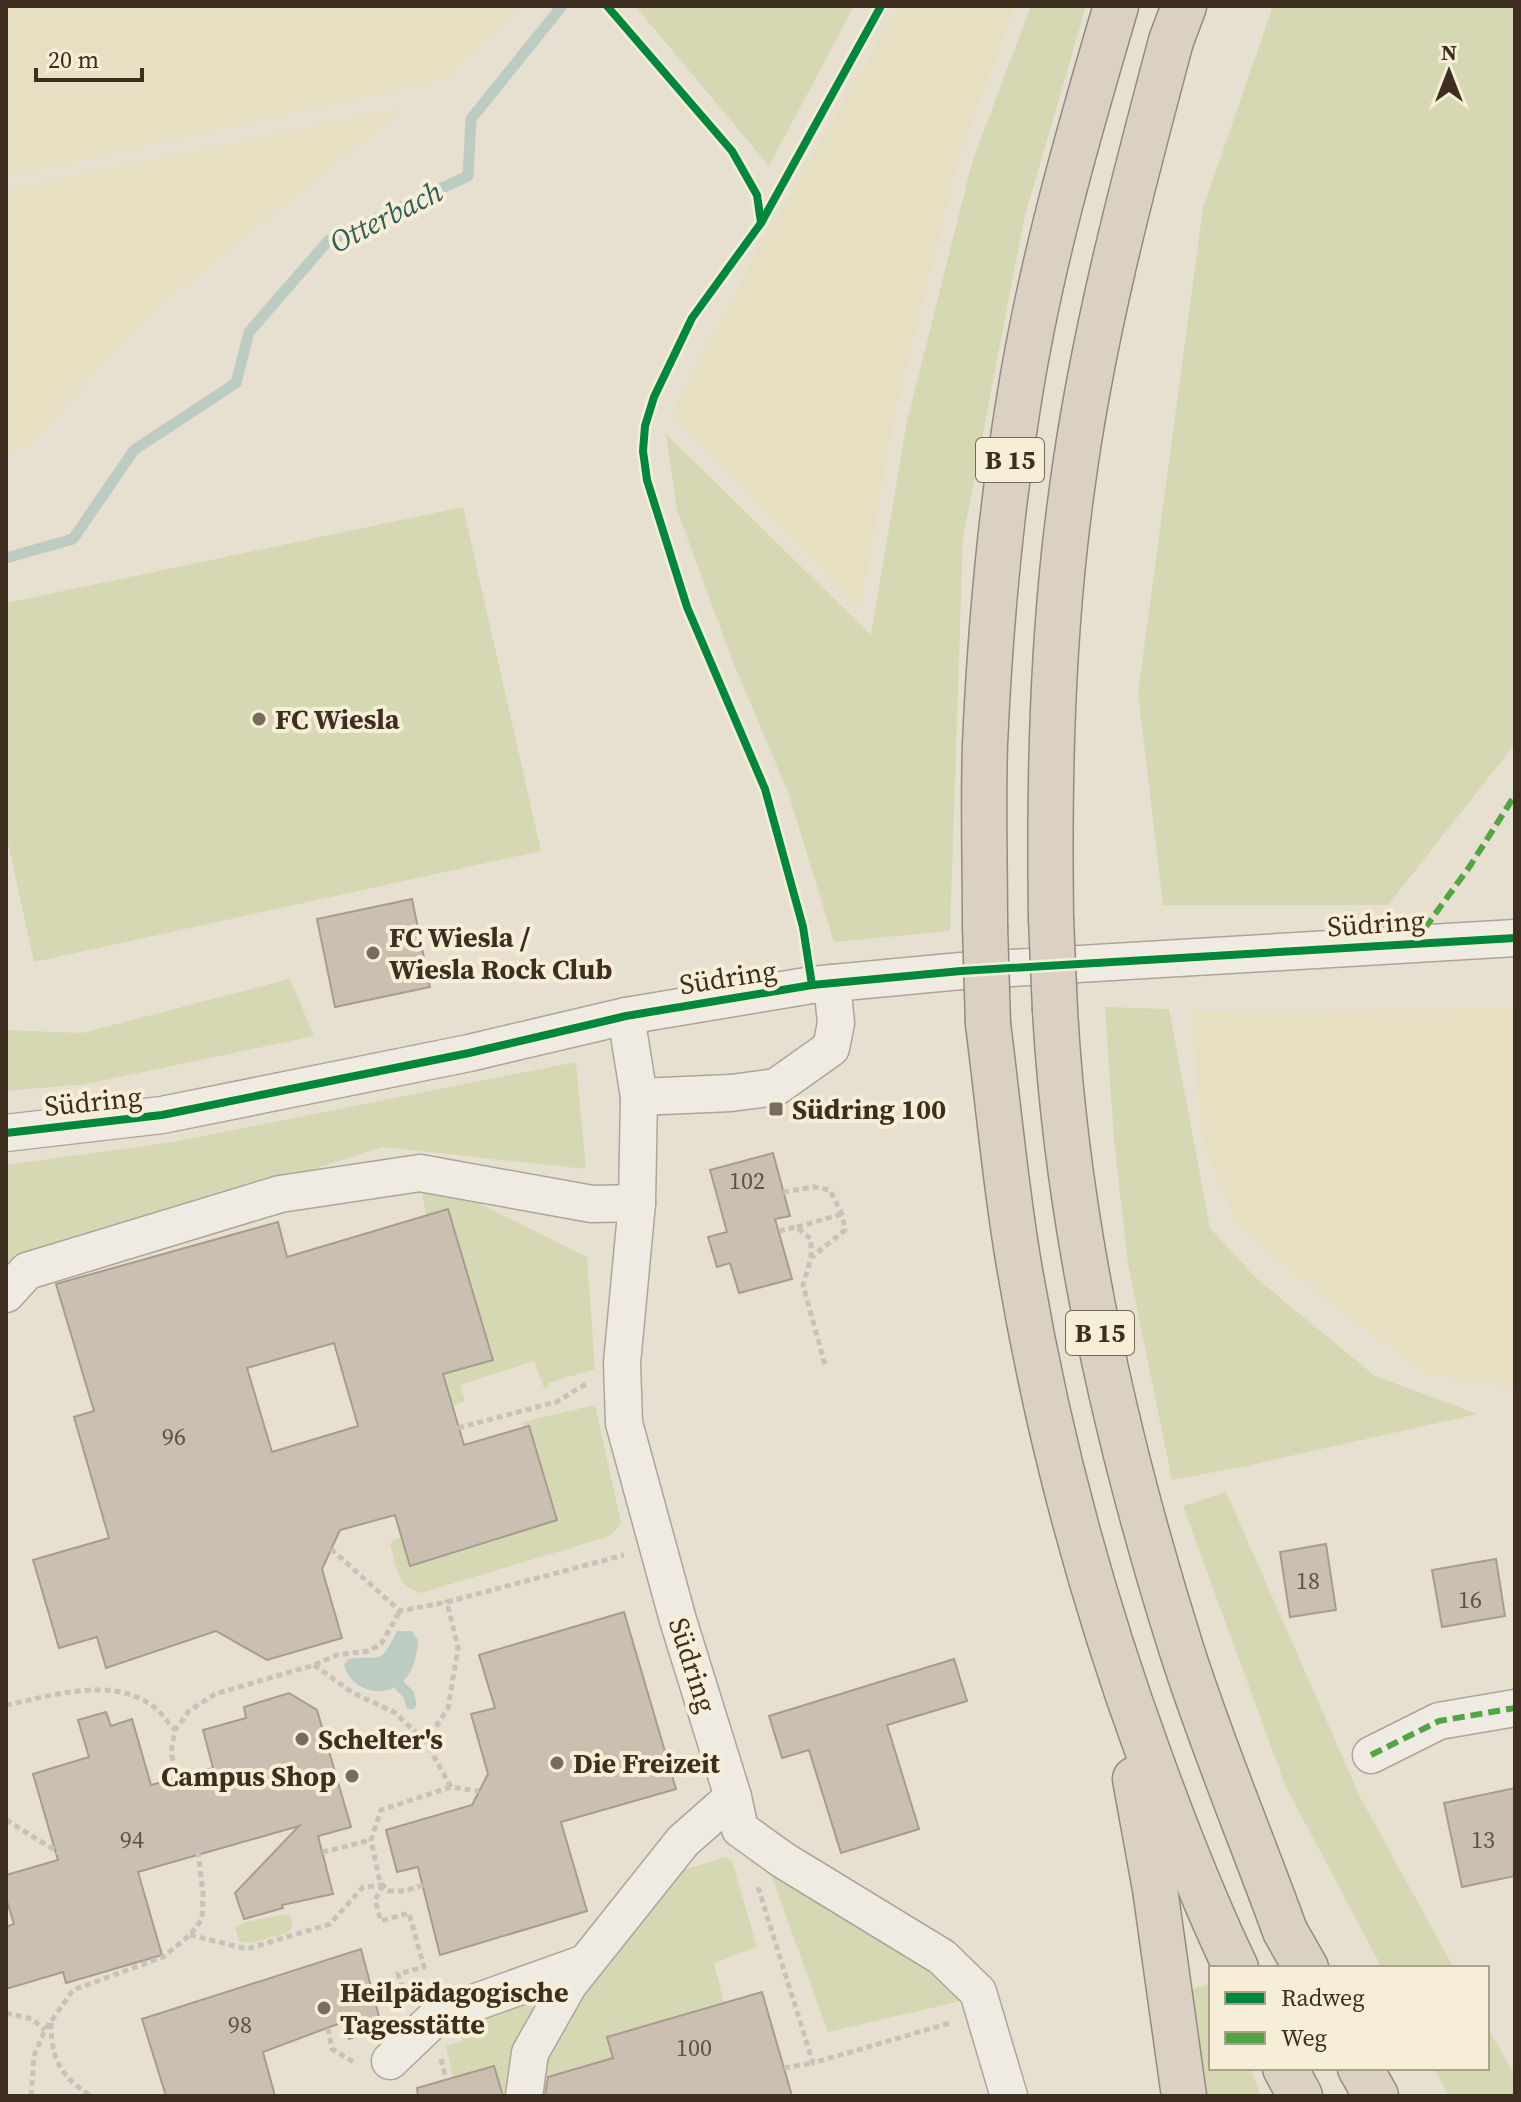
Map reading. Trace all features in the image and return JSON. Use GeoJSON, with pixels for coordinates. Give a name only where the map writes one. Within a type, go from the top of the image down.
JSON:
{"type":"FeatureCollection","features":[{"type":"Feature","properties":{"kind":"highway","name":"B 15"},"geometry":{"type":"LineString","coordinates":[[1116,6],[1048,252],[1010,461],[993,619],[985,746],[988,1024],[1018,1257],[1066,1493],[1113,1658],[1172,1820],[1235,1966]]}},
{"type":"Feature","properties":{"kind":"highway","name":"B 15"},"geometry":{"type":"LineString","coordinates":[[1184,6],[1171,41],[1103,308],[1071,493],[1060,590],[1049,790],[1051,918],[1060,1092],[1081,1239],[1131,1475],[1182,1650],[1285,1931],[1305,1966]]}},
{"type":"Feature","properties":{"kind":"highway","name":"B 15"},"geometry":{"type":"LineString","coordinates":[[1113,1658],[1155,1889],[1184,2096]]}},
{"type":"Feature","properties":{"kind":"highway"},"geometry":{"type":"LineString","coordinates":[[1286,2070],[1300,2096]]}},
{"type":"Feature","properties":{"kind":"highway"},"geometry":{"type":"LineString","coordinates":[[1361,2070],[1376,2096]]}},
{"type":"Feature","properties":{"kind":"street","name":"Südring"},"geometry":{"type":"LineString","coordinates":[[6,1133],[162,1115],[469,1053],[626,1016],[832,983],[961,971],[1515,938]]}},
{"type":"Feature","properties":{"kind":"street"},"geometry":{"type":"LineString","coordinates":[[639,1097],[731,1093],[776,1087],[831,1048],[836,1023],[832,983]]}},
{"type":"Feature","properties":{"kind":"street","name":"Südring"},"geometry":{"type":"LineString","coordinates":[[626,1016],[639,1097],[637,1203],[622,1363],[624,1423],[656,1545],[737,1813]]}},
{"type":"Feature","properties":{"kind":"street"},"geometry":{"type":"LineString","coordinates":[[6,1294],[27,1271],[280,1194],[420,1173],[592,1204],[637,1203]]}},
{"type":"Feature","properties":{"kind":"street"},"geometry":{"type":"LineString","coordinates":[[1371,1755],[1439,1721],[1515,1708]]}},
{"type":"Feature","properties":{"kind":"street"},"geometry":{"type":"LineString","coordinates":[[524,2096],[530,2053],[569,1984],[683,1841],[737,1813],[783,1860],[942,1957],[978,1992],[1009,2096]]}},
{"type":"Feature","properties":{"kind":"street"},"geometry":{"type":"LineString","coordinates":[[375,2063],[437,2016],[585,1963]]}},
{"type":"Feature","properties":{"kind":"path"},"geometry":{"type":"LineString","coordinates":[[783,1192],[814,1187],[830,1190],[842,1214],[845,1230],[811,1258]]}},
{"type":"Feature","properties":{"kind":"path"},"geometry":{"type":"LineString","coordinates":[[779,1231],[842,1214]]}},
{"type":"Feature","properties":{"kind":"path"},"geometry":{"type":"LineString","coordinates":[[796,1227],[811,1239],[811,1258],[803,1285],[825,1365]]}},
{"type":"Feature","properties":{"kind":"path"},"geometry":{"type":"LineString","coordinates":[[458,1428],[556,1402],[594,1379]]}},
{"type":"Feature","properties":{"kind":"path"},"geometry":{"type":"LineString","coordinates":[[31,2096],[34,2056],[45,2030],[73,1990],[163,1957],[190,1935],[202,1919],[203,1894],[197,1842],[171,1753],[175,1730],[189,1711],[215,1694],[314,1665],[337,1655],[368,1651],[381,1644],[400,1611],[447,1602],[656,1545]]}},
{"type":"Feature","properties":{"kind":"path"},"geometry":{"type":"LineString","coordinates":[[331,1549],[400,1611]]}},
{"type":"Feature","properties":{"kind":"path"},"geometry":{"type":"LineString","coordinates":[[426,1742],[448,1708],[458,1648],[447,1602]]}},
{"type":"Feature","properties":{"kind":"path"},"geometry":{"type":"LineString","coordinates":[[314,1665],[353,1693],[394,1712],[426,1742],[451,1787]]}},
{"type":"Feature","properties":{"kind":"path"},"geometry":{"type":"LineString","coordinates":[[6,1705],[62,1694],[116,1690],[153,1706],[175,1730]]}},
{"type":"Feature","properties":{"kind":"path"},"geometry":{"type":"LineString","coordinates":[[423,1885],[405,1891],[388,1891],[380,1882],[371,1840],[381,1810],[451,1787],[479,1791]]}},
{"type":"Feature","properties":{"kind":"path"},"geometry":{"type":"LineString","coordinates":[[737,1813],[813,2063]]}},
{"type":"Feature","properties":{"kind":"path"},"geometry":{"type":"LineString","coordinates":[[6,1820],[76,1863]]}},
{"type":"Feature","properties":{"kind":"path"},"geometry":{"type":"LineString","coordinates":[[294,1850],[307,1856],[371,1840]]}},
{"type":"Feature","properties":{"kind":"path"},"geometry":{"type":"LineString","coordinates":[[190,1935],[247,1949],[330,1924],[363,1887],[383,1885]]}},
{"type":"Feature","properties":{"kind":"path"},"geometry":{"type":"LineString","coordinates":[[383,1885],[375,1900],[381,1921],[409,1913],[424,1967],[398,1974],[405,1995]]}},
{"type":"Feature","properties":{"kind":"path"},"geometry":{"type":"LineString","coordinates":[[6,2013],[32,2019],[45,2030]]}},
{"type":"Feature","properties":{"kind":"path"},"geometry":{"type":"LineString","coordinates":[[784,2068],[813,2063],[985,2013]]}},
{"type":"Feature","properties":{"kind":"path"},"geometry":{"type":"LineString","coordinates":[[51,2022],[53,2056],[63,2073],[91,2096]]}},
{"type":"Feature","properties":{"kind":"path"},"geometry":{"type":"LineString","coordinates":[[328,2028],[332,2049],[375,2063]]}},
{"type":"Feature","properties":{"kind":"shaded area"},"geometry":{"type":"Polygon","coordinates":[[[6,6],[520,6],[446,79],[6,177],[6,6]]]}},
{"type":"Feature","properties":{"kind":"shaded area"},"geometry":{"type":"Polygon","coordinates":[[[899,6],[1015,6],[960,155],[894,418],[860,610],[671,415],[754,256],[899,6]]]}},
{"type":"Feature","properties":{"kind":"shaded area"},"geometry":{"type":"Polygon","coordinates":[[[406,107],[152,312],[27,447],[6,454],[6,190],[406,107]]]}},
{"type":"Feature","properties":{"kind":"shaded area"},"geometry":{"type":"Polygon","coordinates":[[[1515,1008],[1515,1388],[1430,1375],[1342,1313],[1237,1226],[1202,1140],[1191,1012],[1515,1008]]]}},
{"type":"Feature","properties":{"kind":"shaded area"},"geometry":{"type":"Polygon","coordinates":[[[397,1631],[412,1631],[418,1640],[412,1668],[402,1682],[377,1691],[368,1690],[353,1681],[344,1665],[348,1659],[383,1655],[397,1631]]]}},
{"type":"Feature","properties":{"kind":"green space"},"geometry":{"type":"Polygon","coordinates":[[[635,6],[854,6],[769,166],[635,6]]]}},
{"type":"Feature","properties":{"kind":"green space"},"geometry":{"type":"Polygon","coordinates":[[[1031,6],[1086,6],[1024,219],[963,538],[950,931],[834,942],[788,792],[733,662],[677,510],[666,434],[871,635],[907,421],[973,159],[1031,6]]]}},
{"type":"Feature","properties":{"kind":"green space"},"geometry":{"type":"Polygon","coordinates":[[[1273,6],[1515,6],[1515,744],[1388,905],[1163,905],[1138,693],[1203,208],[1273,6]]]}},
{"type":"Feature","properties":{"kind":"green space","name":"FC Wiesla"},"geometry":{"type":"Polygon","coordinates":[[[463,507],[541,851],[34,962],[6,834],[6,603],[463,507]]]}},
{"type":"Feature","properties":{"kind":"green space"},"geometry":{"type":"Polygon","coordinates":[[[290,979],[314,1036],[86,1084],[6,1091],[6,1030],[82,1033],[290,979]]]}},
{"type":"Feature","properties":{"kind":"green space"},"geometry":{"type":"Polygon","coordinates":[[[1105,1007],[1169,1009],[1210,1228],[1255,1277],[1375,1376],[1478,1414],[1172,1480],[1128,1264],[1114,1140],[1105,1007]]]}},
{"type":"Feature","properties":{"kind":"green space"},"geometry":{"type":"Polygon","coordinates":[[[576,1062],[586,1169],[382,1147],[6,1269],[6,1165],[173,1142],[576,1062]]]}},
{"type":"Feature","properties":{"kind":"green space"},"geometry":{"type":"Polygon","coordinates":[[[422,1190],[468,1198],[587,1257],[595,1369],[548,1383],[549,1387],[544,1388],[534,1361],[460,1385],[465,1401],[452,1406],[443,1374],[493,1359],[448,1210],[426,1215],[422,1190]]]}},
{"type":"Feature","properties":{"kind":"green space"},"geometry":{"type":"Polygon","coordinates":[[[595,1405],[621,1523],[610,1536],[421,1593],[406,1586],[396,1568],[390,1544],[394,1539],[401,1537],[410,1565],[557,1519],[529,1426],[523,1428],[522,1422],[595,1405]]]}},
{"type":"Feature","properties":{"kind":"green space"},"geometry":{"type":"Polygon","coordinates":[[[1226,1492],[1361,1799],[1453,1966],[1381,1966],[1285,1785],[1183,1506],[1226,1492]]]}},
{"type":"Feature","properties":{"kind":"green space"},"geometry":{"type":"Polygon","coordinates":[[[726,1857],[732,1861],[757,1947],[714,1963],[724,2003],[607,2037],[613,2058],[545,2078],[550,2096],[534,2096],[538,2068],[587,1979],[673,1873],[726,1857]]]}},
{"type":"Feature","properties":{"kind":"green space"},"geometry":{"type":"Polygon","coordinates":[[[769,1869],[947,1973],[965,2000],[828,2032],[769,1869]]]}},
{"type":"Feature","properties":{"kind":"green space"},"geometry":{"type":"Polygon","coordinates":[[[289,1914],[293,1922],[290,1932],[251,1943],[239,1941],[235,1927],[245,1922],[289,1914]]]}},
{"type":"Feature","properties":{"kind":"green space"},"geometry":{"type":"Polygon","coordinates":[[[1209,1984],[1209,2070],[1251,2070],[1261,2096],[1200,2096],[1188,1991],[1209,1984]]]}},
{"type":"Feature","properties":{"kind":"green space"},"geometry":{"type":"Polygon","coordinates":[[[547,1990],[509,2096],[504,2096],[494,2066],[453,2078],[446,2046],[462,2042],[461,2022],[547,1990]]]}},
{"type":"Feature","properties":{"kind":"green space"},"geometry":{"type":"Polygon","coordinates":[[[1489,2030],[1515,2075],[1515,2096],[1449,2096],[1435,2070],[1489,2070],[1489,2030]]]}},
{"type":"Feature","properties":{"kind":"building","name":"FC Wiesla / Wiesla Rock Club"},"geometry":{"type":"Polygon","coordinates":[[[412,899],[430,987],[335,1007],[317,919],[412,899]]]}},
{"type":"Feature","properties":{"kind":"building"},"geometry":{"type":"Polygon","coordinates":[[[773,1153],[790,1216],[775,1219],[792,1279],[739,1293],[730,1263],[717,1267],[708,1237],[727,1232],[710,1170],[773,1153]]]}},
{"type":"Feature","properties":{"kind":"building"},"geometry":{"type":"Polygon","coordinates":[[[448,1209],[493,1360],[443,1374],[464,1445],[529,1426],[557,1520],[410,1566],[395,1515],[340,1530],[322,1569],[342,1638],[267,1660],[216,1631],[106,1668],[97,1637],[59,1648],[33,1560],[109,1538],[74,1417],[94,1411],[56,1284],[278,1222],[287,1257],[448,1209]],[[334,1343],[247,1368],[272,1452],[358,1426],[334,1343]]]}},
{"type":"Feature","properties":{"kind":"building"},"geometry":{"type":"Polygon","coordinates":[[[1326,1544],[1336,1610],[1290,1617],[1280,1552],[1326,1544]]]}},
{"type":"Feature","properties":{"kind":"building"},"geometry":{"type":"Polygon","coordinates":[[[1496,1559],[1505,1616],[1442,1627],[1432,1570],[1496,1559]]]}},
{"type":"Feature","properties":{"kind":"building"},"geometry":{"type":"Polygon","coordinates":[[[624,1612],[676,1789],[561,1822],[587,1911],[440,1955],[418,1867],[397,1872],[386,1830],[472,1805],[488,1774],[471,1714],[495,1708],[479,1655],[624,1612]]]}},
{"type":"Feature","properties":{"kind":"building"},"geometry":{"type":"Polygon","coordinates":[[[954,1659],[967,1701],[887,1725],[919,1829],[841,1853],[809,1750],[782,1758],[769,1716],[954,1659]]]}},
{"type":"Feature","properties":{"kind":"building"},"geometry":{"type":"Polygon","coordinates":[[[289,1693],[317,1710],[351,1827],[318,1836],[333,1894],[282,1905],[283,1908],[244,1919],[235,1893],[299,1826],[138,1872],[162,1955],[66,1983],[63,1972],[6,1989],[6,1927],[14,1924],[6,1898],[6,1875],[58,1860],[33,1774],[89,1757],[78,1720],[106,1712],[111,1726],[132,1719],[151,1785],[213,1768],[203,1730],[246,1718],[244,1707],[289,1693]]]}},
{"type":"Feature","properties":{"kind":"building"},"geometry":{"type":"Polygon","coordinates":[[[1515,1788],[1515,1876],[1462,1887],[1444,1803],[1515,1788]]]}},
{"type":"Feature","properties":{"kind":"building"},"geometry":{"type":"Polygon","coordinates":[[[361,1949],[382,2028],[349,2039],[343,2022],[263,2052],[275,2096],[166,2096],[142,2019],[361,1949]]]}},
{"type":"Feature","properties":{"kind":"building"},"geometry":{"type":"Polygon","coordinates":[[[762,1992],[792,2096],[545,2096],[548,2077],[613,2058],[607,2037],[762,1992]]]}},
{"type":"Feature","properties":{"kind":"building"},"geometry":{"type":"Polygon","coordinates":[[[494,2066],[503,2096],[418,2096],[417,2088],[494,2066]]]}},
{"type":"Feature","properties":{"kind":"waterway","name":"Otterbach"},"geometry":{"type":"LineString","coordinates":[[6,558],[73,539],[134,450],[236,383],[249,332],[328,241],[468,176],[471,119],[562,6]]}},
{"type":"Feature","properties":{"kind":"waterway"},"geometry":{"type":"LineString","coordinates":[[399,1685],[409,1695],[411,1704]]}},
{"type":"Feature","properties":{"kind":"marked path"},"geometry":{"type":"LineString","coordinates":[[1414,943],[1470,866],[1515,795]]}},
{"type":"Feature","properties":{"kind":"marked path"},"geometry":{"type":"LineString","coordinates":[[1371,1755],[1439,1721],[1515,1708]]}},
{"type":"Feature","properties":{"kind":"cycle path"},"geometry":{"type":"LineString","coordinates":[[607,6],[732,151],[757,195],[761,223]]}},
{"type":"Feature","properties":{"kind":"cycle path"},"geometry":{"type":"LineString","coordinates":[[812,985],[803,927],[765,789],[687,607],[647,480],[643,451],[645,426],[654,397],[692,318],[761,223],[881,6]]}},
{"type":"Feature","properties":{"kind":"cycle path"},"geometry":{"type":"LineString","coordinates":[[6,1133],[162,1115],[469,1053],[626,1016],[812,985],[961,971],[1515,938]]}},
{"type":"Feature","properties":{"kind":"place","name":"FC Wiesla"},"geometry":{"type":"Point","coordinates":[259,719]}},
{"type":"Feature","properties":{"kind":"place","name":"FC Wiesla / Wiesla Rock Club"},"geometry":{"type":"Point","coordinates":[373,953]}},
{"type":"Feature","properties":{"kind":"place","name":"Südring 100"},"geometry":{"type":"Point","coordinates":[776,1109]}},
{"type":"Feature","properties":{"kind":"place","name":"Schelter's"},"geometry":{"type":"Point","coordinates":[302,1739]}},
{"type":"Feature","properties":{"kind":"place","name":"Die Freizeit"},"geometry":{"type":"Point","coordinates":[557,1763]}},
{"type":"Feature","properties":{"kind":"place","name":"Campus Shop"},"geometry":{"type":"Point","coordinates":[352,1776]}},
{"type":"Feature","properties":{"kind":"place","name":"Heilpädagogische Tagesstätte"},"geometry":{"type":"Point","coordinates":[324,2008]}}]}
